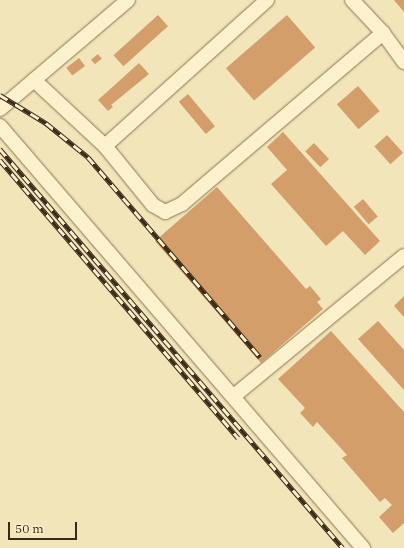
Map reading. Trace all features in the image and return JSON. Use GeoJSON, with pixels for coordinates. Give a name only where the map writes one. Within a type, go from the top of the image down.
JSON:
{"type":"FeatureCollection","features":[{"type":"Feature","properties":{"kind":"lane"},"geometry":{"type":"LineString","coordinates":[[0,109],[128,0]]}},
{"type":"Feature","properties":{"kind":"lane"},"geometry":{"type":"LineString","coordinates":[[105,146],[267,0]]}},
{"type":"Feature","properties":{"kind":"lane"},"geometry":{"type":"LineString","coordinates":[[352,0],[383,33],[404,62]]}},
{"type":"Feature","properties":{"kind":"lane"},"geometry":{"type":"LineString","coordinates":[[34,80],[105,146],[153,205],[165,212],[174,209],[383,33]]}},
{"type":"Feature","properties":{"kind":"lane"},"geometry":{"type":"LineString","coordinates":[[0,126],[234,396],[363,548]]}},
{"type":"Feature","properties":{"kind":"lane"},"geometry":{"type":"LineString","coordinates":[[234,396],[404,256]]}},
{"type":"Feature","properties":{"kind":"building"},"geometry":{"type":"Polygon","coordinates":[[[394,0],[404,0],[404,12],[394,0]]]}},
{"type":"Feature","properties":{"kind":"building"},"geometry":{"type":"Polygon","coordinates":[[[158,15],[168,26],[123,66],[113,55],[158,15]]]}},
{"type":"Feature","properties":{"kind":"building"},"geometry":{"type":"Polygon","coordinates":[[[287,15],[315,47],[254,101],[226,68],[287,15]]]}},
{"type":"Feature","properties":{"kind":"building"},"geometry":{"type":"Polygon","coordinates":[[[98,54],[102,59],[95,64],[91,60],[98,54]]]}},
{"type":"Feature","properties":{"kind":"building"},"geometry":{"type":"Polygon","coordinates":[[[79,58],[85,66],[72,76],[66,68],[79,58]]]}},
{"type":"Feature","properties":{"kind":"building"},"geometry":{"type":"Polygon","coordinates":[[[139,63],[149,74],[111,105],[113,107],[108,111],[98,100],[139,63]]]}},
{"type":"Feature","properties":{"kind":"building"},"geometry":{"type":"Polygon","coordinates":[[[358,86],[380,111],[359,129],[337,104],[358,86]]]}},
{"type":"Feature","properties":{"kind":"building"},"geometry":{"type":"Polygon","coordinates":[[[188,94],[215,126],[206,134],[179,102],[188,94]]]}},
{"type":"Feature","properties":{"kind":"building"},"geometry":{"type":"Polygon","coordinates":[[[283,132],[380,241],[365,255],[343,231],[326,246],[271,184],[287,170],[267,147],[283,132]]]}},
{"type":"Feature","properties":{"kind":"building"},"geometry":{"type":"Polygon","coordinates":[[[387,135],[403,153],[390,164],[374,146],[387,135]]]}},
{"type":"Feature","properties":{"kind":"building"},"geometry":{"type":"Polygon","coordinates":[[[314,143],[329,159],[320,167],[305,151],[314,143]]]}},
{"type":"Feature","properties":{"kind":"building"},"geometry":{"type":"Polygon","coordinates":[[[217,187],[306,289],[310,286],[321,299],[317,302],[323,309],[261,363],[155,241],[217,187]]]}},
{"type":"Feature","properties":{"kind":"building"},"geometry":{"type":"Polygon","coordinates":[[[363,199],[378,217],[369,224],[354,207],[363,199]]]}},
{"type":"Feature","properties":{"kind":"building"},"geometry":{"type":"Polygon","coordinates":[[[404,296],[404,317],[394,306],[404,296]]]}},
{"type":"Feature","properties":{"kind":"building"},"geometry":{"type":"Polygon","coordinates":[[[378,321],[404,350],[404,390],[358,339],[378,321]]]}},
{"type":"Feature","properties":{"kind":"building"},"geometry":{"type":"Polygon","coordinates":[[[331,331],[404,412],[404,523],[393,533],[379,517],[392,505],[385,498],[380,502],[342,458],[347,455],[317,422],[313,427],[300,413],[305,408],[278,379],[331,331]]]}},
{"type":"Feature","properties":{"kind":"railway"},"geometry":{"type":"LineString","coordinates":[[0,95],[46,123],[88,157],[260,357]]}},
{"type":"Feature","properties":{"kind":"railway"},"geometry":{"type":"LineString","coordinates":[[0,149],[343,548]]}},
{"type":"Feature","properties":{"kind":"railway"},"geometry":{"type":"LineString","coordinates":[[0,160],[238,438]]}}]}
